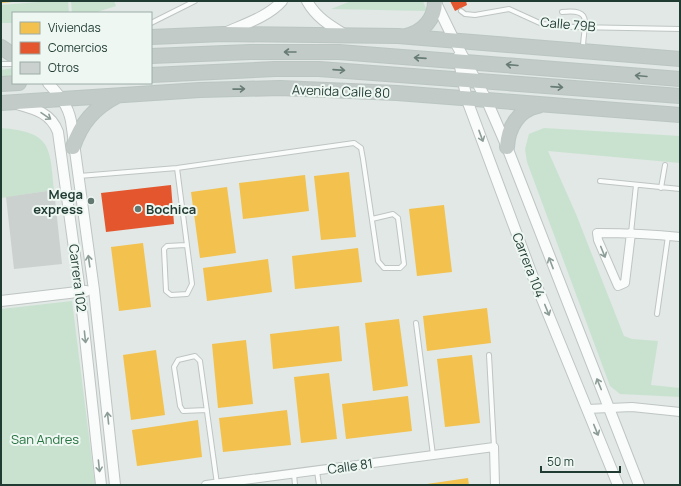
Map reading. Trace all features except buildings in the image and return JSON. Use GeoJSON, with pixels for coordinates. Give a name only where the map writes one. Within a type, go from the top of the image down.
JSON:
{"type":"FeatureCollection","features":[{"type":"Feature","properties":{"kind":"highway"},"geometry":{"type":"LineString","coordinates":[[398,36],[414,34],[427,24],[433,15],[435,1]]}},
{"type":"Feature","properties":{"kind":"highway"},"geometry":{"type":"LineString","coordinates":[[152,37],[223,34],[344,34],[398,36],[680,59]]}},
{"type":"Feature","properties":{"kind":"highway"},"geometry":{"type":"LineString","coordinates":[[1,47],[12,45]]}},
{"type":"Feature","properties":{"kind":"highway"},"geometry":{"type":"LineString","coordinates":[[1,47],[12,54]]}},
{"type":"Feature","properties":{"kind":"highway"},"geometry":{"type":"LineString","coordinates":[[152,56],[250,52],[339,52],[680,79]]}},
{"type":"Feature","properties":{"kind":"highway","name":"Avenida Calle 80"},"geometry":{"type":"LineString","coordinates":[[152,75],[275,68],[319,69],[680,96]]}},
{"type":"Feature","properties":{"kind":"highway"},"geometry":{"type":"LineString","coordinates":[[1,84],[12,83]]}},
{"type":"Feature","properties":{"kind":"highway","name":"Avenida Calle 80"},"geometry":{"type":"LineString","coordinates":[[5,103],[120,95],[280,88],[397,93],[467,100],[680,114]]}},
{"type":"Feature","properties":{"kind":"highway"},"geometry":{"type":"LineString","coordinates":[[73,148],[79,131],[88,117],[107,101],[120,95]]}},
{"type":"Feature","properties":{"kind":"highway"},"geometry":{"type":"LineString","coordinates":[[507,147],[510,130],[515,120],[524,112],[534,107],[545,105]]}},
{"type":"Feature","properties":{"kind":"street"},"geometry":{"type":"LineString","coordinates":[[223,34],[264,14],[282,1]]}},
{"type":"Feature","properties":{"kind":"street"},"geometry":{"type":"LineString","coordinates":[[307,1],[315,14],[344,34]]}},
{"type":"Feature","properties":{"kind":"street","name":"Carrera 104"},"geometry":{"type":"LineString","coordinates":[[435,1],[454,40],[470,80],[487,101],[507,147],[639,485]]}},
{"type":"Feature","properties":{"kind":"street","name":"Carrera 104"},"geometry":{"type":"LineString","coordinates":[[462,61],[470,80],[467,100],[531,272],[618,485]]}},
{"type":"Feature","properties":{"kind":"street","name":"Carrera 102"},"geometry":{"type":"LineString","coordinates":[[49,84],[63,100],[69,110],[73,148],[94,290],[115,485]]}},
{"type":"Feature","properties":{"kind":"street","name":"Carrera 102"},"geometry":{"type":"LineString","coordinates":[[5,103],[36,109],[48,116],[56,125],[58,132],[80,292],[101,485]]}},
{"type":"Feature","properties":{"kind":"street"},"geometry":{"type":"LineString","coordinates":[[631,233],[625,283],[618,286],[598,240],[597,234],[631,233],[680,238]]}},
{"type":"Feature","properties":{"kind":"street"},"geometry":{"type":"LineString","coordinates":[[1,298],[94,290]]}},
{"type":"Feature","properties":{"kind":"street"},"geometry":{"type":"LineString","coordinates":[[587,409],[632,407],[680,412]]}},
{"type":"Feature","properties":{"kind":"street"},"geometry":{"type":"LineString","coordinates":[[494,447],[495,485]]}},
{"type":"Feature","properties":{"kind":"street","name":"Calle 81"},"geometry":{"type":"LineString","coordinates":[[206,485],[494,447]]}},
{"type":"Feature","properties":{"kind":"lane"},"geometry":{"type":"LineString","coordinates":[[152,22],[195,1]]}},
{"type":"Feature","properties":{"kind":"lane","name":"Calle 79B"},"geometry":{"type":"LineString","coordinates":[[461,11],[465,14],[475,15],[509,9],[542,24],[585,27],[680,29]]}},
{"type":"Feature","properties":{"kind":"lane"},"geometry":{"type":"LineString","coordinates":[[562,12],[576,10],[585,18],[583,52]]}},
{"type":"Feature","properties":{"kind":"lane"},"geometry":{"type":"LineString","coordinates":[[1,64],[12,64]]}},
{"type":"Feature","properties":{"kind":"lane"},"geometry":{"type":"LineString","coordinates":[[77,176],[177,168],[354,143],[361,148],[378,261],[384,268],[400,268],[404,264],[398,218],[393,214],[372,218]]}},
{"type":"Feature","properties":{"kind":"lane"},"geometry":{"type":"LineString","coordinates":[[661,188],[664,165]]}},
{"type":"Feature","properties":{"kind":"lane"},"geometry":{"type":"LineString","coordinates":[[177,168],[192,284],[191,290],[187,294],[171,295],[166,291],[164,249],[167,246],[186,245]]}},
{"type":"Feature","properties":{"kind":"lane"},"geometry":{"type":"LineString","coordinates":[[600,181],[680,189]]}},
{"type":"Feature","properties":{"kind":"lane"},"geometry":{"type":"LineString","coordinates":[[631,233],[636,185]]}},
{"type":"Feature","properties":{"kind":"lane"},"geometry":{"type":"LineString","coordinates":[[657,314],[668,236]]}},
{"type":"Feature","properties":{"kind":"lane"},"geometry":{"type":"LineString","coordinates":[[416,324],[433,455]]}},
{"type":"Feature","properties":{"kind":"lane"},"geometry":{"type":"LineString","coordinates":[[489,355],[494,447]]}},
{"type":"Feature","properties":{"kind":"lane"},"geometry":{"type":"LineString","coordinates":[[207,410],[182,411],[174,367],[178,360],[195,356],[200,361],[207,410],[217,484]]}},
{"type":"Feature","properties":{"kind":"lane"},"geometry":{"type":"LineString","coordinates":[[317,471],[318,485]]}},
{"type":"Feature","properties":{"kind":"lane"},"geometry":{"type":"LineString","coordinates":[[294,473],[295,485]]}},
{"type":"Feature","properties":{"kind":"green space"},"geometry":{"type":"Polygon","coordinates":[[[68,1],[69,12],[12,12],[12,23],[1,23],[1,5],[68,1]]]}},
{"type":"Feature","properties":{"kind":"green space"},"geometry":{"type":"Polygon","coordinates":[[[71,1],[114,1],[116,6],[97,12],[72,12],[71,1]]]}},
{"type":"Feature","properties":{"kind":"green space"},"geometry":{"type":"Polygon","coordinates":[[[351,1],[423,1],[427,11],[331,9],[351,1]]]}},
{"type":"Feature","properties":{"kind":"green space"},"geometry":{"type":"Polygon","coordinates":[[[12,68],[12,77],[1,78],[1,70],[12,68]]]}},
{"type":"Feature","properties":{"kind":"green space"},"geometry":{"type":"Polygon","coordinates":[[[1,128],[30,133],[39,138],[45,144],[49,152],[51,162],[54,190],[1,198],[1,128]]]}},
{"type":"Feature","properties":{"kind":"green space"},"geometry":{"type":"Polygon","coordinates":[[[544,128],[680,136],[680,163],[548,151],[576,214],[624,336],[632,339],[658,341],[651,385],[680,388],[680,397],[620,394],[610,386],[527,162],[525,149],[529,134],[544,128]]]}},
{"type":"Feature","properties":{"kind":"green space","name":"San Andres"},"geometry":{"type":"Polygon","coordinates":[[[72,301],[95,485],[1,485],[1,309],[72,301]]]}},
{"type":"Feature","properties":{"kind":"place","name":"Mega express"},"geometry":{"type":"Point","coordinates":[91,201]}},
{"type":"Feature","properties":{"kind":"place","name":"Bochica"},"geometry":{"type":"Point","coordinates":[138,209]}}]}
